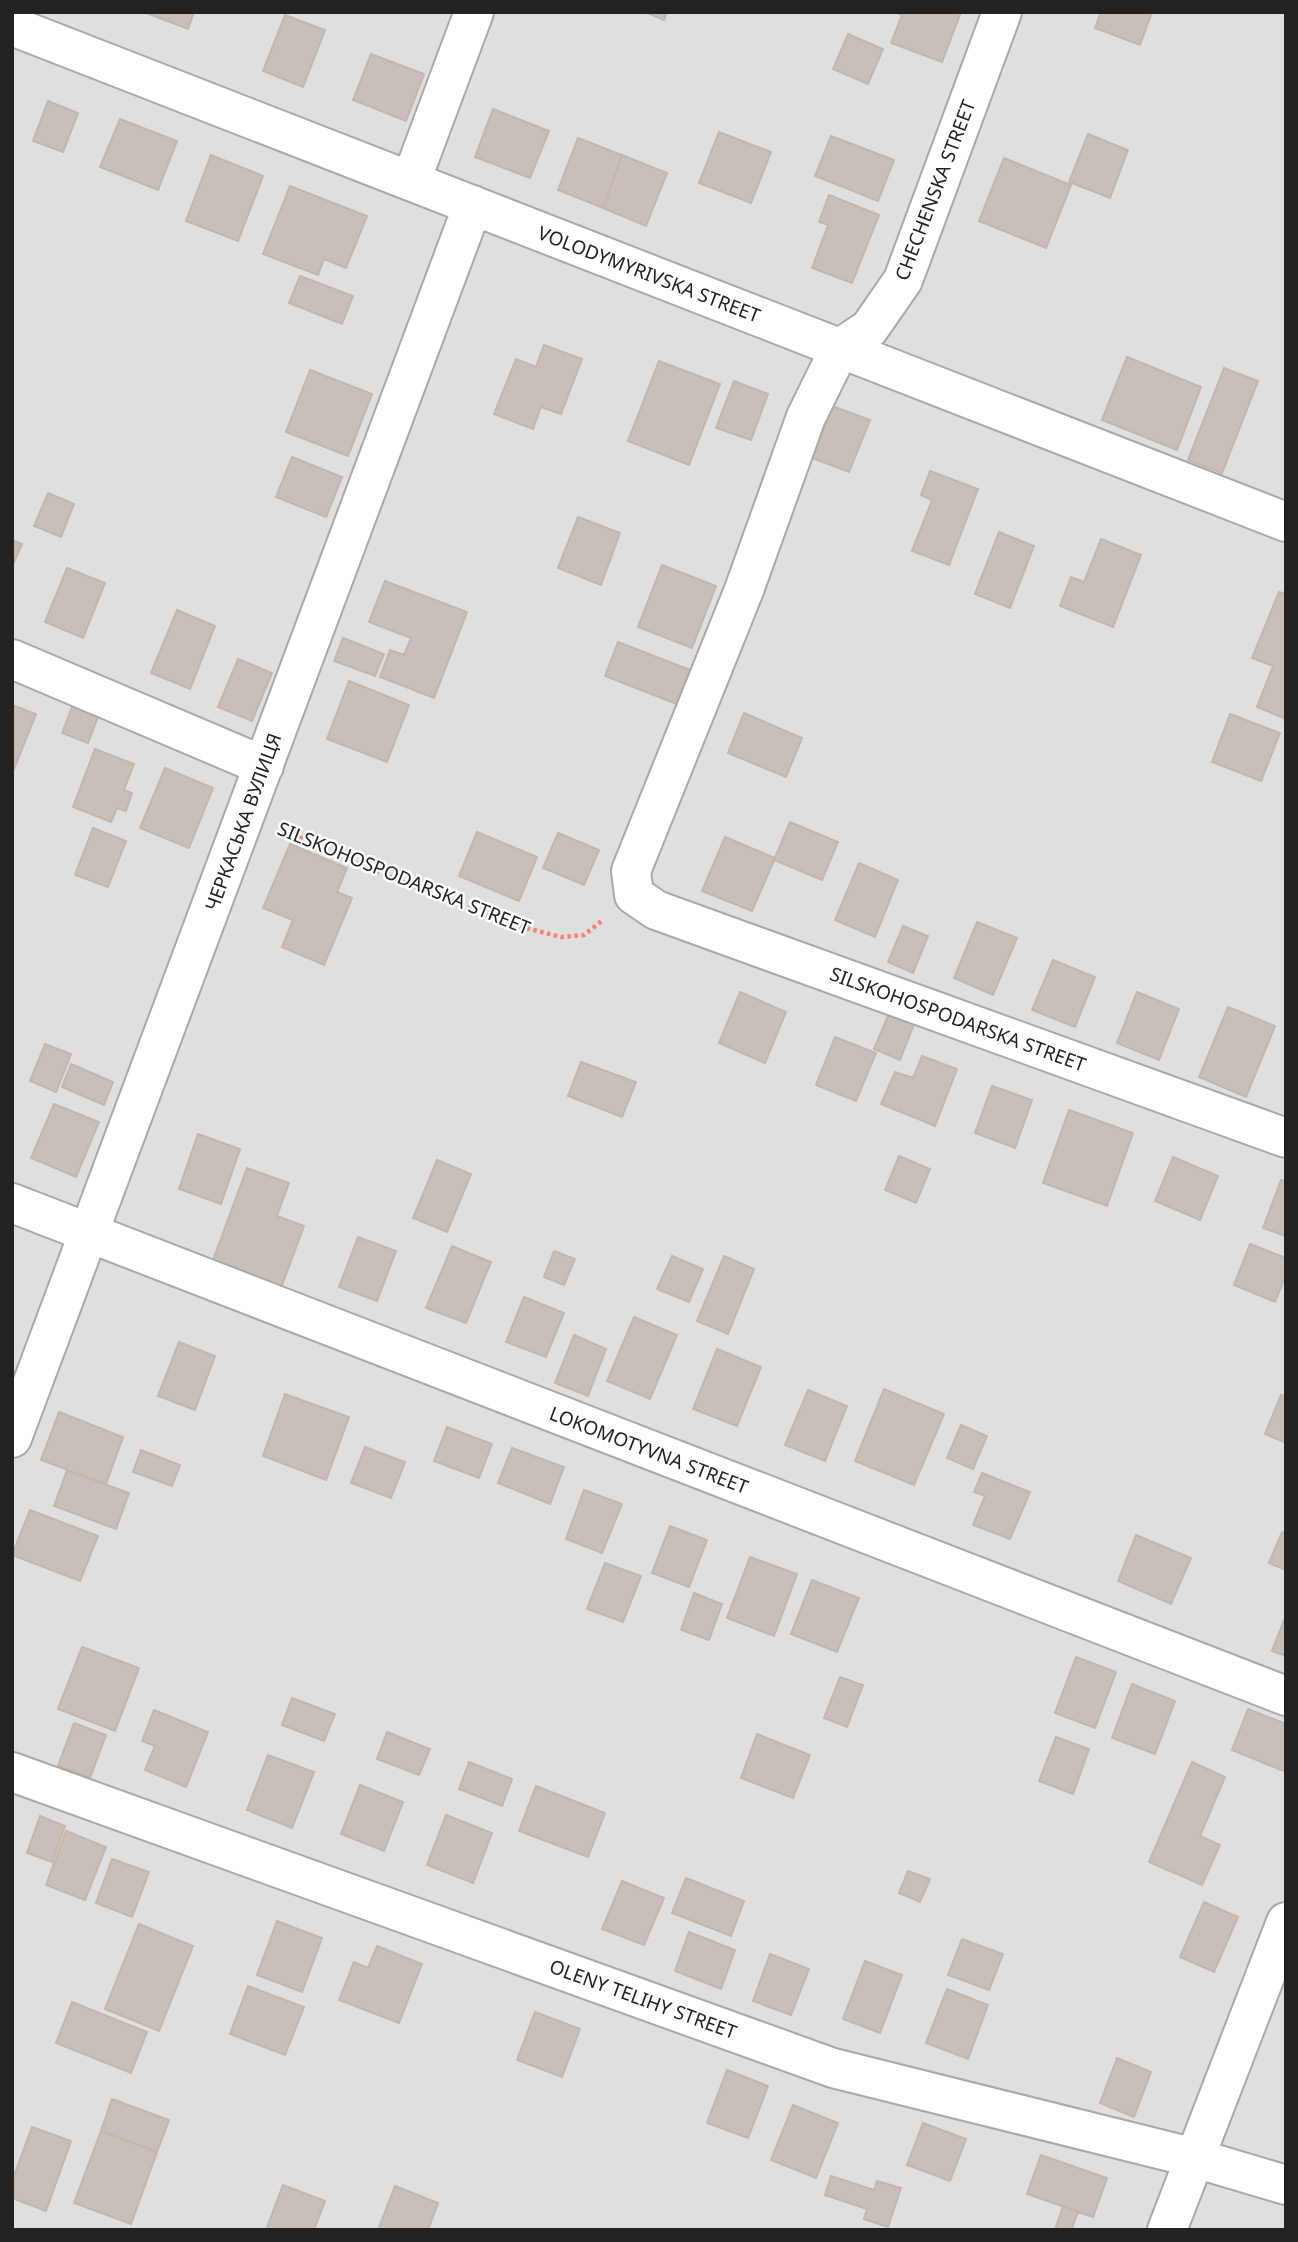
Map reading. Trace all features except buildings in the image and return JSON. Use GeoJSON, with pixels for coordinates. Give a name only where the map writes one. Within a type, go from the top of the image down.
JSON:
{"type":"FeatureCollection","features":[{"type":"Feature","properties":{"kind":"street"},"geometry":{"type":"LineString","coordinates":[[411,181],[474,12]]}},
{"type":"Feature","properties":{"kind":"street","name":"CHECHENSKA STREET"},"geometry":{"type":"LineString","coordinates":[[840,348],[869,329],[903,280],[1002,12]]}},
{"type":"Feature","properties":{"kind":"street","name":"VOLODYMYRIVSKA STREET"},"geometry":{"type":"LineString","coordinates":[[12,26],[1286,522]]}},
{"type":"Feature","properties":{"kind":"street","name":"ЧЕРКАСЬКА ВУЛИЦЯ"},"geometry":{"type":"LineString","coordinates":[[12,1438],[91,1233],[473,205]]}},
{"type":"Feature","properties":{"kind":"street"},"geometry":{"type":"LineString","coordinates":[[634,895],[631,871],[744,590],[806,417],[840,348]]}},
{"type":"Feature","properties":{"kind":"street"},"geometry":{"type":"LineString","coordinates":[[12,659],[264,766]]}},
{"type":"Feature","properties":{"kind":"street","name":"SILSKOHOSPODARSKA STREET"},"geometry":{"type":"LineString","coordinates":[[634,895],[656,910],[1286,1138]]}},
{"type":"Feature","properties":{"kind":"street","name":"LOKOMOTYVNA STREET"},"geometry":{"type":"LineString","coordinates":[[12,1203],[1286,1696]]}},
{"type":"Feature","properties":{"kind":"street","name":"OLENY TELIHY STREET"},"geometry":{"type":"LineString","coordinates":[[12,1772],[834,2068],[1195,2158],[1286,2185]]}},
{"type":"Feature","properties":{"kind":"street"},"geometry":{"type":"LineString","coordinates":[[1167,2230],[1286,1922]]}},
{"type":"Feature","properties":{"kind":"path","name":"SILSKOHOSPODARSKA STREET"},"geometry":{"type":"LineString","coordinates":[[246,814],[385,875],[495,918],[561,937],[584,935],[634,895]]}},
{"type":"Feature","properties":{"kind":"shaded area"},"geometry":{"type":"Polygon","coordinates":[[[12,12],[1286,12],[1286,2230],[12,2230],[12,12]]]}}]}
